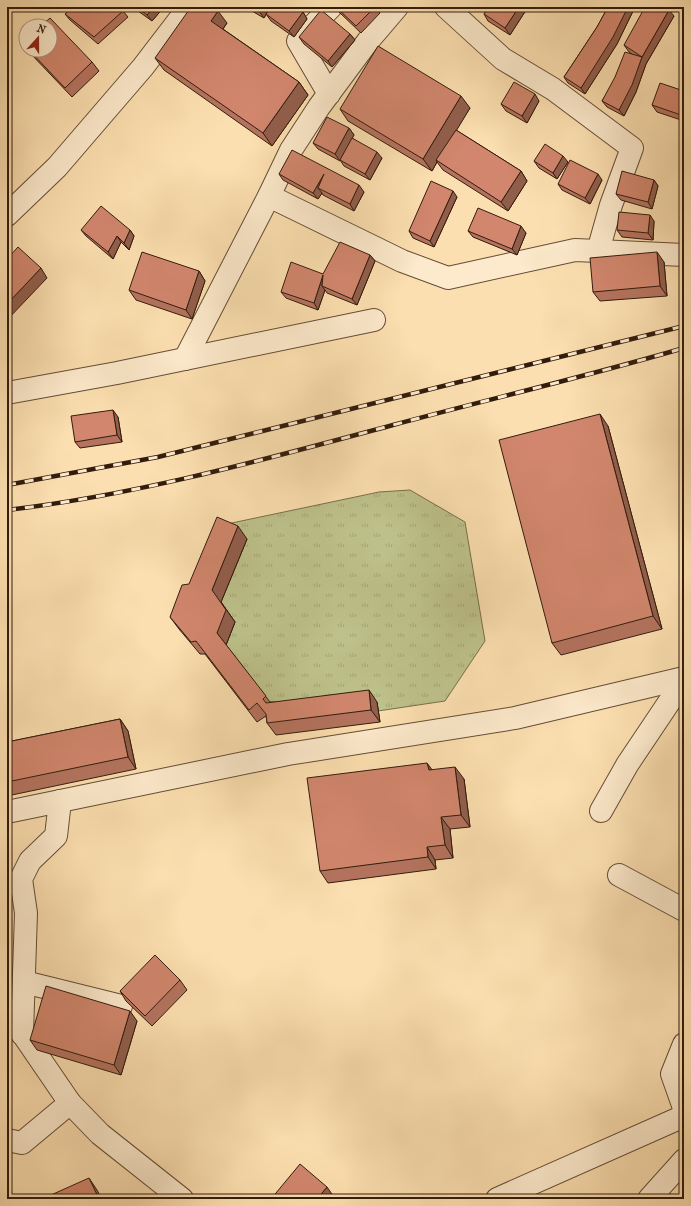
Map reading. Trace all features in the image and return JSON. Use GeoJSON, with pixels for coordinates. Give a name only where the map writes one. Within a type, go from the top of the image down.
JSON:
{"type":"FeatureCollection","features":[{"type":"Feature","properties":{"kind":"street"},"geometry":{"type":"LineString","coordinates":[[7,216],[62,161],[143,67],[189,7]]}},
{"type":"Feature","properties":{"kind":"street"},"geometry":{"type":"LineString","coordinates":[[329,94],[298,41],[331,7]]}},
{"type":"Feature","properties":{"kind":"street"},"geometry":{"type":"LineString","coordinates":[[185,359],[291,150],[329,94],[368,41],[397,7]]}},
{"type":"Feature","properties":{"kind":"street"},"geometry":{"type":"LineString","coordinates":[[446,7],[503,59],[553,89],[632,148],[611,205],[598,251]]}},
{"type":"Feature","properties":{"kind":"street"},"geometry":{"type":"LineString","coordinates":[[269,196],[402,262],[448,278],[575,250],[684,255]]}},
{"type":"Feature","properties":{"kind":"street"},"geometry":{"type":"LineString","coordinates":[[7,393],[185,359],[374,320]]}},
{"type":"Feature","properties":{"kind":"street"},"geometry":{"type":"LineString","coordinates":[[7,812],[288,754],[515,718],[684,679]]}},
{"type":"Feature","properties":{"kind":"street"},"geometry":{"type":"LineString","coordinates":[[601,811],[627,765],[684,679]]}},
{"type":"Feature","properties":{"kind":"street"},"geometry":{"type":"LineString","coordinates":[[22,1034],[26,913],[21,880],[30,861],[56,836],[60,801]]}},
{"type":"Feature","properties":{"kind":"street"},"geometry":{"type":"LineString","coordinates":[[619,875],[684,910]]}},
{"type":"Feature","properties":{"kind":"street"},"geometry":{"type":"LineString","coordinates":[[24,982],[121,1006]]}},
{"type":"Feature","properties":{"kind":"street"},"geometry":{"type":"LineString","coordinates":[[7,1011],[70,1103],[100,1134],[182,1199]]}},
{"type":"Feature","properties":{"kind":"street"},"geometry":{"type":"LineString","coordinates":[[684,1044],[672,1074],[684,1108]]}},
{"type":"Feature","properties":{"kind":"street"},"geometry":{"type":"LineString","coordinates":[[7,1140],[22,1143],[70,1103]]}},
{"type":"Feature","properties":{"kind":"street"},"geometry":{"type":"LineString","coordinates":[[497,1199],[684,1116]]}},
{"type":"Feature","properties":{"kind":"street"},"geometry":{"type":"LineString","coordinates":[[649,1199],[684,1160]]}},
{"type":"Feature","properties":{"kind":"green space"},"geometry":{"type":"Polygon","coordinates":[[[410,490],[465,522],[485,641],[445,701],[378,711],[377,702],[275,715],[226,645],[235,622],[221,602],[247,539],[227,524],[379,492],[410,490]]]}},
{"type":"Feature","properties":{"kind":"building"},"geometry":{"type":"Polygon","coordinates":[[[73,7],[119,7],[123,11],[94,37],[65,14],[73,7]]]}},
{"type":"Feature","properties":{"kind":"building"},"geometry":{"type":"Polygon","coordinates":[[[137,7],[154,7],[147,15],[137,7]]]}},
{"type":"Feature","properties":{"kind":"building"},"geometry":{"type":"Polygon","coordinates":[[[191,7],[213,7],[218,11],[211,21],[299,82],[263,133],[155,58],[191,7]]]}},
{"type":"Feature","properties":{"kind":"building"},"geometry":{"type":"Polygon","coordinates":[[[252,7],[262,7],[259,11],[252,7]]]}},
{"type":"Feature","properties":{"kind":"building"},"geometry":{"type":"Polygon","coordinates":[[[272,7],[295,7],[303,12],[289,31],[266,14],[272,7]]]}},
{"type":"Feature","properties":{"kind":"building"},"geometry":{"type":"Polygon","coordinates":[[[336,7],[375,7],[356,26],[336,7]]]}},
{"type":"Feature","properties":{"kind":"building"},"geometry":{"type":"Polygon","coordinates":[[[489,7],[519,7],[505,28],[484,14],[489,7]]]}},
{"type":"Feature","properties":{"kind":"building"},"geometry":{"type":"Polygon","coordinates":[[[608,7],[628,7],[613,37],[581,88],[564,77],[597,27],[608,7]]]}},
{"type":"Feature","properties":{"kind":"building"},"geometry":{"type":"Polygon","coordinates":[[[645,7],[665,7],[669,10],[642,57],[624,45],[645,7]]]}},
{"type":"Feature","properties":{"kind":"building"},"geometry":{"type":"Polygon","coordinates":[[[321,10],[350,34],[328,61],[299,37],[321,10]]]}},
{"type":"Feature","properties":{"kind":"building"},"geometry":{"type":"Polygon","coordinates":[[[58,26],[92,62],[65,88],[37,58],[58,58],[58,26]]]}},
{"type":"Feature","properties":{"kind":"building"},"geometry":{"type":"Polygon","coordinates":[[[378,46],[461,96],[423,159],[340,109],[378,46]]]}},
{"type":"Feature","properties":{"kind":"building"},"geometry":{"type":"Polygon","coordinates":[[[625,52],[642,57],[632,85],[619,110],[602,101],[615,77],[625,52]]]}},
{"type":"Feature","properties":{"kind":"building"},"geometry":{"type":"Polygon","coordinates":[[[514,82],[535,94],[522,116],[501,104],[514,82]]]}},
{"type":"Feature","properties":{"kind":"building"},"geometry":{"type":"Polygon","coordinates":[[[660,83],[684,91],[684,116],[652,105],[660,83]]]}},
{"type":"Feature","properties":{"kind":"building"},"geometry":{"type":"Polygon","coordinates":[[[327,117],[349,128],[335,154],[313,143],[327,117]]]}},
{"type":"Feature","properties":{"kind":"building"},"geometry":{"type":"Polygon","coordinates":[[[456,130],[521,171],[501,202],[436,160],[456,130]]]}},
{"type":"Feature","properties":{"kind":"building"},"geometry":{"type":"Polygon","coordinates":[[[352,138],[377,152],[365,174],[340,160],[352,138]]]}},
{"type":"Feature","properties":{"kind":"building"},"geometry":{"type":"Polygon","coordinates":[[[545,144],[563,156],[553,173],[534,161],[545,144]]]}},
{"type":"Feature","properties":{"kind":"building"},"geometry":{"type":"Polygon","coordinates":[[[292,150],[359,185],[350,204],[318,188],[324,174],[313,193],[279,174],[292,150]]]}},
{"type":"Feature","properties":{"kind":"building"},"geometry":{"type":"Polygon","coordinates":[[[570,160],[598,174],[585,198],[558,184],[570,160]]]}},
{"type":"Feature","properties":{"kind":"building"},"geometry":{"type":"Polygon","coordinates":[[[622,171],[654,180],[648,202],[616,194],[622,171]]]}},
{"type":"Feature","properties":{"kind":"building"},"geometry":{"type":"Polygon","coordinates":[[[431,181],[453,191],[430,241],[409,231],[431,181]]]}},
{"type":"Feature","properties":{"kind":"building"},"geometry":{"type":"Polygon","coordinates":[[[101,206],[130,230],[124,243],[117,236],[108,252],[81,230],[101,206]]]}},
{"type":"Feature","properties":{"kind":"building"},"geometry":{"type":"Polygon","coordinates":[[[478,208],[521,226],[512,249],[468,231],[478,208]]]}},
{"type":"Feature","properties":{"kind":"building"},"geometry":{"type":"Polygon","coordinates":[[[619,212],[650,215],[648,233],[617,230],[619,212]]]}},
{"type":"Feature","properties":{"kind":"building"},"geometry":{"type":"Polygon","coordinates":[[[340,242],[370,255],[352,299],[322,286],[323,275],[314,303],[281,292],[291,262],[323,274],[340,242]]]}},
{"type":"Feature","properties":{"kind":"building"},"geometry":{"type":"Polygon","coordinates":[[[18,247],[41,268],[7,304],[7,259],[18,247]]]}},
{"type":"Feature","properties":{"kind":"building"},"geometry":{"type":"Polygon","coordinates":[[[142,252],[199,271],[186,310],[129,290],[142,252]]]}},
{"type":"Feature","properties":{"kind":"building"},"geometry":{"type":"Polygon","coordinates":[[[657,252],[660,286],[593,292],[590,258],[657,252]]]}},
{"type":"Feature","properties":{"kind":"building"},"geometry":{"type":"Polygon","coordinates":[[[113,410],[117,435],[75,442],[71,416],[113,410]]]}},
{"type":"Feature","properties":{"kind":"building"},"geometry":{"type":"Polygon","coordinates":[[[600,414],[653,616],[552,643],[499,440],[600,414]]]}},
{"type":"Feature","properties":{"kind":"building"},"geometry":{"type":"Polygon","coordinates":[[[217,517],[238,526],[212,590],[226,610],[217,633],[266,696],[263,699],[266,703],[369,690],[371,710],[267,723],[266,714],[257,703],[249,710],[196,641],[191,642],[170,617],[182,585],[189,584],[217,517]]]}},
{"type":"Feature","properties":{"kind":"building"},"geometry":{"type":"Polygon","coordinates":[[[120,719],[128,757],[7,782],[7,742],[120,719]]]}},
{"type":"Feature","properties":{"kind":"building"},"geometry":{"type":"Polygon","coordinates":[[[427,763],[429,770],[455,767],[461,815],[441,817],[445,845],[427,847],[428,857],[320,871],[307,778],[427,763]]]}},
{"type":"Feature","properties":{"kind":"building"},"geometry":{"type":"Polygon","coordinates":[[[155,955],[180,980],[145,1016],[120,991],[155,955]]]}},
{"type":"Feature","properties":{"kind":"building"},"geometry":{"type":"Polygon","coordinates":[[[46,986],[130,1011],[114,1065],[30,1040],[46,986]]]}},
{"type":"Feature","properties":{"kind":"building"},"geometry":{"type":"Polygon","coordinates":[[[300,1164],[327,1187],[317,1199],[271,1199],[300,1164]]]}},
{"type":"Feature","properties":{"kind":"building"},"geometry":{"type":"Polygon","coordinates":[[[89,1178],[99,1199],[42,1199],[89,1178]]]}},
{"type":"Feature","properties":{"kind":"railway"},"geometry":{"type":"LineString","coordinates":[[7,485],[158,457],[684,326]]}},
{"type":"Feature","properties":{"kind":"railway"},"geometry":{"type":"LineString","coordinates":[[7,510],[105,495],[202,475],[298,451],[684,348]]}}]}
